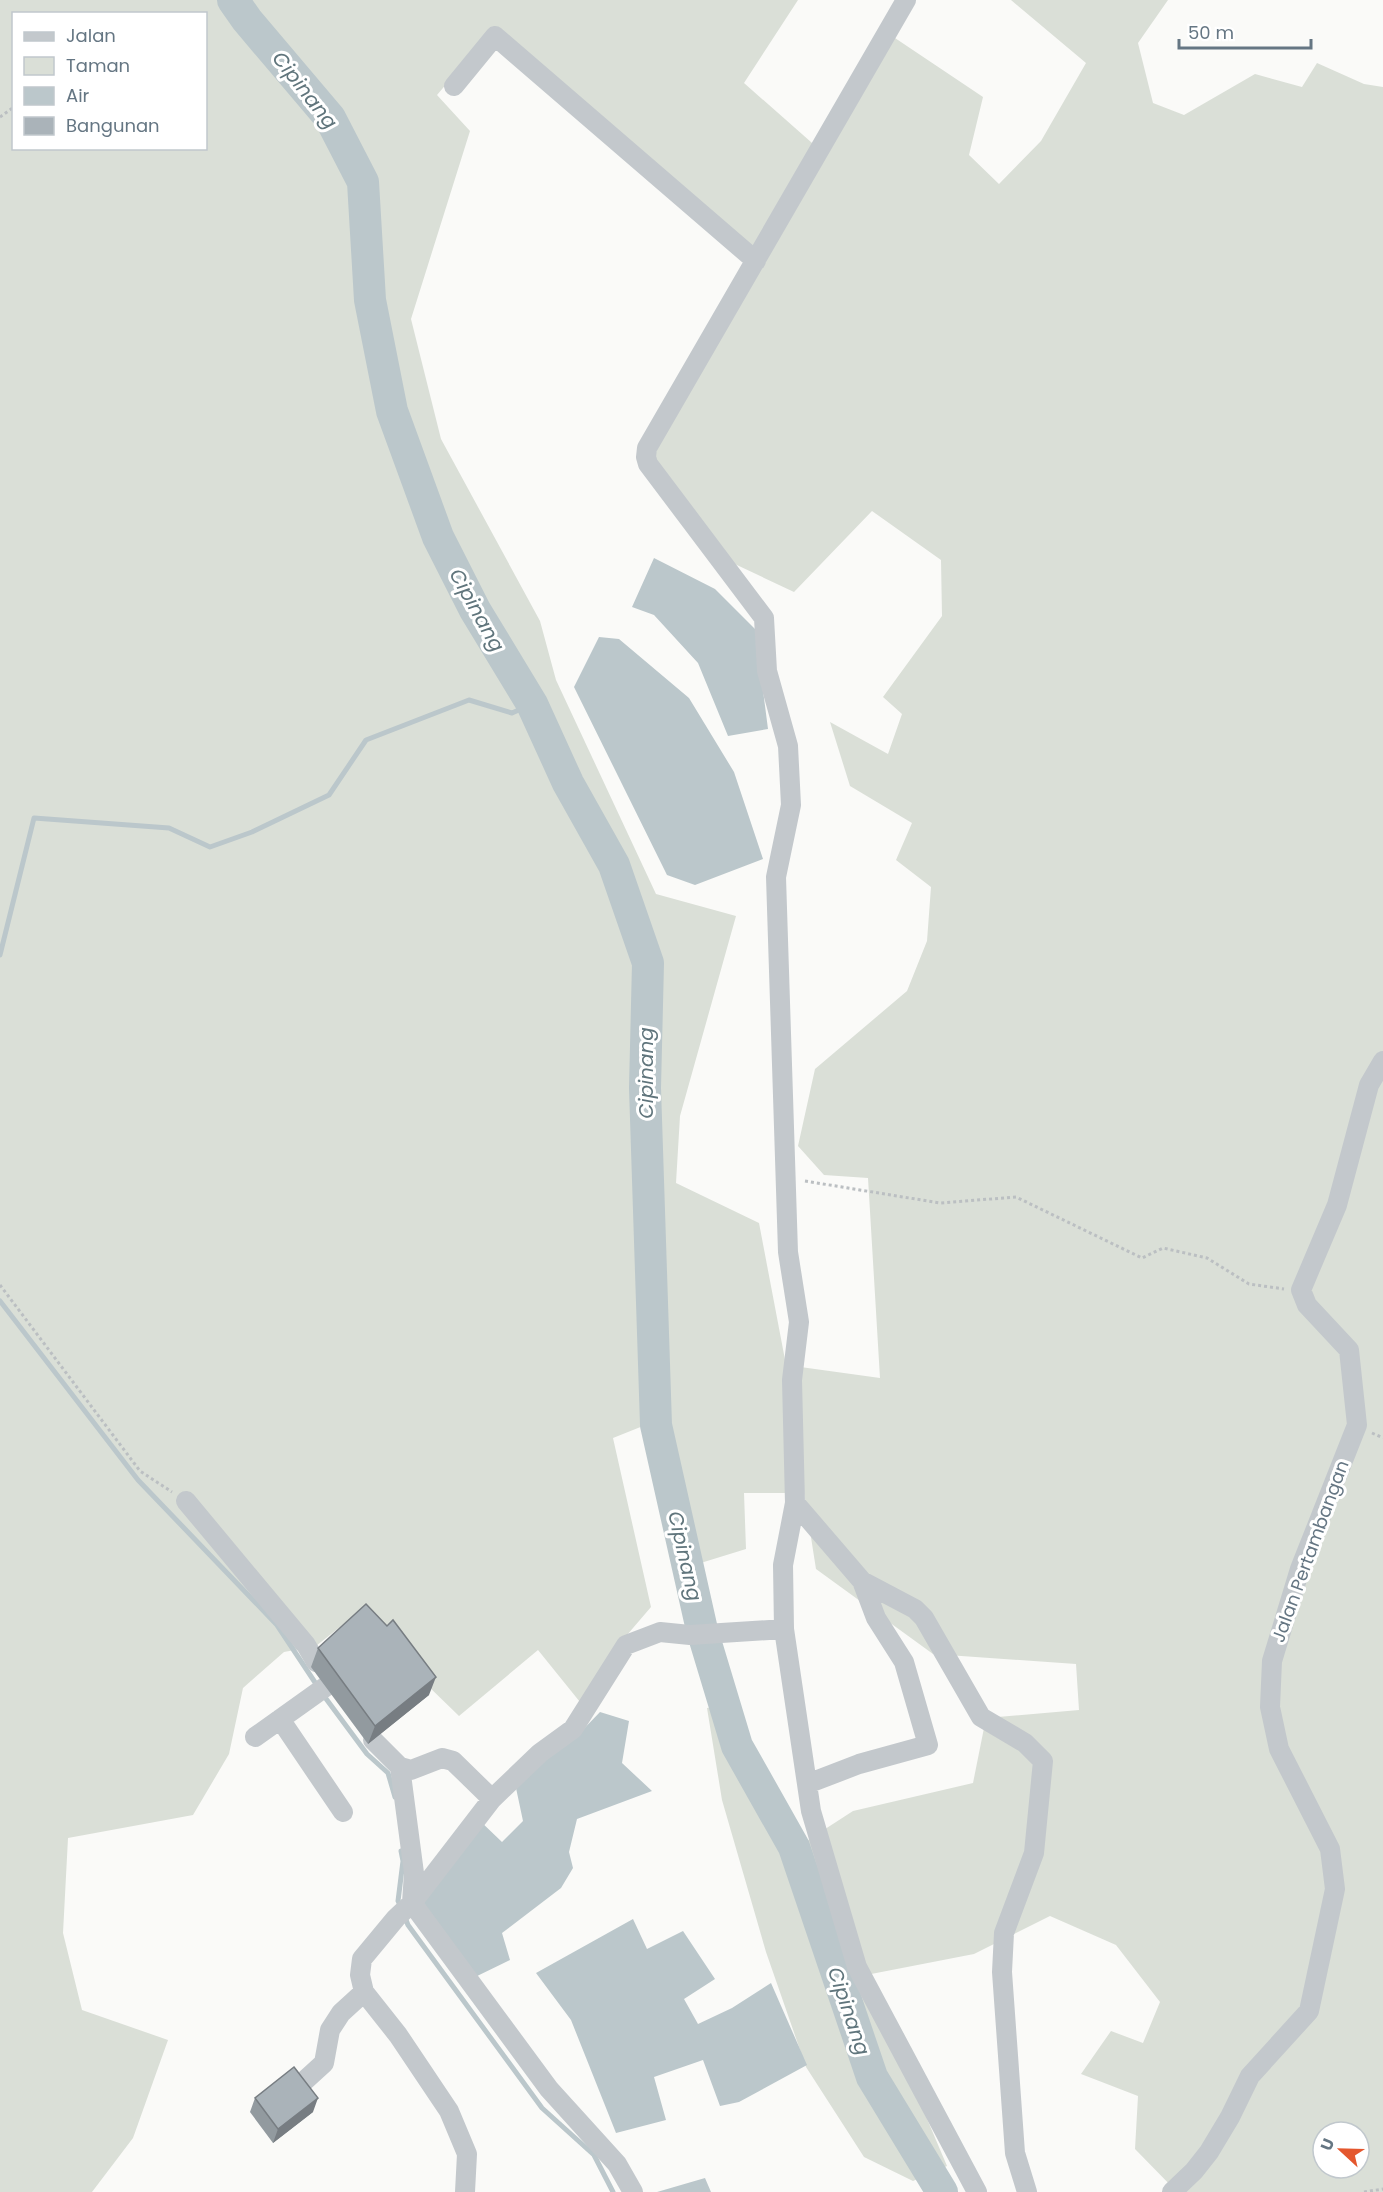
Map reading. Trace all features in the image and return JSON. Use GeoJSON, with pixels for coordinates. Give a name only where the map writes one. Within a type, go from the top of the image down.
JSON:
{"type":"FeatureCollection","features":[{"type":"Feature","properties":{"kind":"street"},"geometry":{"type":"LineString","coordinates":[[906,0],[647,448],[646,457],[648,464],[764,618],[767,671],[788,746],[791,805],[776,877],[788,1252],[799,1322],[792,1380],[795,1503],[783,1565],[784,1629],[811,1811],[857,1967],[977,2192]]}},
{"type":"Feature","properties":{"kind":"street"},"geometry":{"type":"LineString","coordinates":[[454,86],[495,36],[756,261]]}},
{"type":"Feature","properties":{"kind":"street"},"geometry":{"type":"LineString","coordinates":[[1301,1290],[1336,1205],[1369,1085],[1383,1061]]}},
{"type":"Feature","properties":{"kind":"street","name":"Jalan Pertambangan"},"geometry":{"type":"LineString","coordinates":[[1172,2192],[1194,2171],[1209,2152],[1230,2117],[1250,2076],[1309,2011],[1335,1889],[1330,1849],[1279,1749],[1270,1707],[1272,1661],[1278,1640],[1300,1569],[1357,1425],[1349,1350],[1307,1305],[1301,1290]]}},
{"type":"Feature","properties":{"kind":"street"},"geometry":{"type":"LineString","coordinates":[[186,1501],[306,1645],[316,1662]]}},
{"type":"Feature","properties":{"kind":"street"},"geometry":{"type":"LineString","coordinates":[[795,1503],[862,1581],[876,1618],[904,1662],[928,1745],[859,1764],[807,1784]]}},
{"type":"Feature","properties":{"kind":"street"},"geometry":{"type":"LineString","coordinates":[[862,1581],[915,1609],[959,1676],[981,1718],[1025,1743],[1043,1761],[1034,1853],[1004,1933],[1002,1972],[1015,2153],[1027,2192]]}},
{"type":"Feature","properties":{"kind":"street"},"geometry":{"type":"LineString","coordinates":[[465,2192],[467,2154],[449,2111],[398,2035],[364,1992],[360,1975],[362,1959],[492,1799],[540,1753],[573,1729],[626,1645],[660,1632],[690,1635],[784,1629]]}},
{"type":"Feature","properties":{"kind":"street"},"geometry":{"type":"LineString","coordinates":[[255,1737],[321,1690]]}},
{"type":"Feature","properties":{"kind":"street"},"geometry":{"type":"LineString","coordinates":[[280,1719],[343,1812]]}},
{"type":"Feature","properties":{"kind":"street"},"geometry":{"type":"LineString","coordinates":[[373,1740],[399,1767],[411,1770],[442,1758],[453,1761],[492,1799]]}},
{"type":"Feature","properties":{"kind":"street"},"geometry":{"type":"LineString","coordinates":[[399,1767],[414,1873],[404,1910]]}},
{"type":"Feature","properties":{"kind":"street"},"geometry":{"type":"LineString","coordinates":[[404,1910],[549,2089],[617,2164],[633,2192]]}},
{"type":"Feature","properties":{"kind":"street"},"geometry":{"type":"LineString","coordinates":[[300,2084],[324,2063],[330,2030],[341,2013],[364,1992]]}},
{"type":"Feature","properties":{"kind":"path"},"geometry":{"type":"LineString","coordinates":[[787,1178],[940,1203],[1016,1197],[1142,1258],[1163,1248],[1207,1258],[1249,1284],[1301,1290]]}},
{"type":"Feature","properties":{"kind":"path"},"geometry":{"type":"LineString","coordinates":[[0,1285],[140,1471],[186,1501]]}},
{"type":"Feature","properties":{"kind":"path"},"geometry":{"type":"LineString","coordinates":[[1364,2192],[1383,2189]]}},
{"type":"Feature","properties":{"kind":"green space"},"geometry":{"type":"Polygon","coordinates":[[[0,0],[798,0],[744,83],[820,150],[889,34],[983,97],[969,155],[999,184],[1041,141],[1086,63],[1011,0],[1168,0],[1138,43],[1153,103],[1184,115],[1255,74],[1302,87],[1317,63],[1364,84],[1383,87],[1383,2192],[1177,2192],[1135,2149],[1138,2096],[1081,2074],[1111,2031],[1143,2043],[1160,2002],[1116,1945],[1050,1916],[974,1954],[866,1975],[947,2166],[913,2181],[864,2157],[806,2067],[766,1952],[722,1800],[707,1708],[734,1703],[750,1754],[802,1844],[853,1811],[973,1783],[986,1718],[1079,1710],[1076,1664],[933,1654],[816,1569],[804,1493],[744,1493],[746,1549],[678,1570],[648,1424],[613,1438],[651,1607],[621,1642],[584,1707],[538,1650],[459,1716],[355,1615],[316,1646],[284,1652],[243,1688],[229,1754],[193,1815],[68,1838],[63,1933],[82,2010],[168,2040],[133,2138],[92,2192],[0,2192],[0,0]],[[494,28],[437,95],[470,131],[411,319],[441,439],[540,621],[556,680],[656,894],[736,916],[680,1116],[676,1183],[759,1223],[786,1365],[880,1378],[868,1178],[824,1175],[798,1146],[815,1069],[907,991],[927,941],[931,887],[896,860],[912,823],[850,786],[830,722],[888,754],[902,714],[883,697],[942,616],[941,560],[872,511],[794,592],[707,551],[641,453],[757,256],[494,28]]]}},
{"type":"Feature","properties":{"kind":"water"},"geometry":{"type":"Polygon","coordinates":[[[654,558],[715,589],[755,629],[768,729],[728,736],[698,663],[654,615],[632,607],[654,558]]]}},
{"type":"Feature","properties":{"kind":"water"},"geometry":{"type":"Polygon","coordinates":[[[599,637],[619,639],[689,698],[734,772],[763,859],[695,885],[667,875],[574,687],[599,637]]]}},
{"type":"Feature","properties":{"kind":"water"},"geometry":{"type":"Polygon","coordinates":[[[600,1712],[629,1721],[622,1763],[652,1791],[577,1819],[569,1852],[573,1868],[561,1888],[502,1933],[510,1960],[471,1979],[418,1915],[453,1843],[478,1819],[502,1842],[523,1821],[516,1788],[526,1773],[573,1740],[600,1712]]]}},
{"type":"Feature","properties":{"kind":"water"},"geometry":{"type":"Polygon","coordinates":[[[633,1919],[647,1949],[683,1931],[715,1979],[684,1999],[698,2024],[732,2008],[771,1983],[807,2065],[739,2102],[720,2106],[703,2060],[654,2077],[666,2120],[616,2133],[571,2020],[536,1973],[633,1919]]]}},
{"type":"Feature","properties":{"kind":"water"},"geometry":{"type":"Polygon","coordinates":[[[705,2178],[711,2192],[657,2192],[705,2178]]]}},
{"type":"Feature","properties":{"kind":"building"},"geometry":{"type":"Polygon","coordinates":[[[366,1604],[387,1626],[393,1620],[436,1677],[375,1726],[318,1648],[366,1604]]]}},
{"type":"Feature","properties":{"kind":"building"},"geometry":{"type":"Polygon","coordinates":[[[294,2067],[318,2098],[278,2129],[255,2098],[294,2067]]]}},
{"type":"Feature","properties":{"kind":"waterway","name":"Cipinang"},"geometry":{"type":"LineString","coordinates":[[233,0],[247,20],[330,118],[363,182],[370,300],[392,411],[438,537],[475,610],[532,704],[568,783],[614,865],[648,963],[645,1088],[656,1425],[702,1630],[737,1746],[794,1847],[872,2077],[942,2192]]}},
{"type":"Feature","properties":{"kind":"waterway"},"geometry":{"type":"LineString","coordinates":[[0,955],[34,818],[169,828],[210,847],[252,832],[329,795],[366,740],[469,700],[512,713],[532,704]]}},
{"type":"Feature","properties":{"kind":"waterway"},"geometry":{"type":"LineString","coordinates":[[0,1301],[138,1480],[277,1625],[324,1696],[367,1754],[388,1773],[395,1797]]}},
{"type":"Feature","properties":{"kind":"waterway"},"geometry":{"type":"LineString","coordinates":[[401,1851],[403,1861],[398,1901],[401,1907]]}},
{"type":"Feature","properties":{"kind":"waterway"},"geometry":{"type":"LineString","coordinates":[[404,1915],[408,1925],[542,2108],[594,2155],[613,2192]]}}]}
